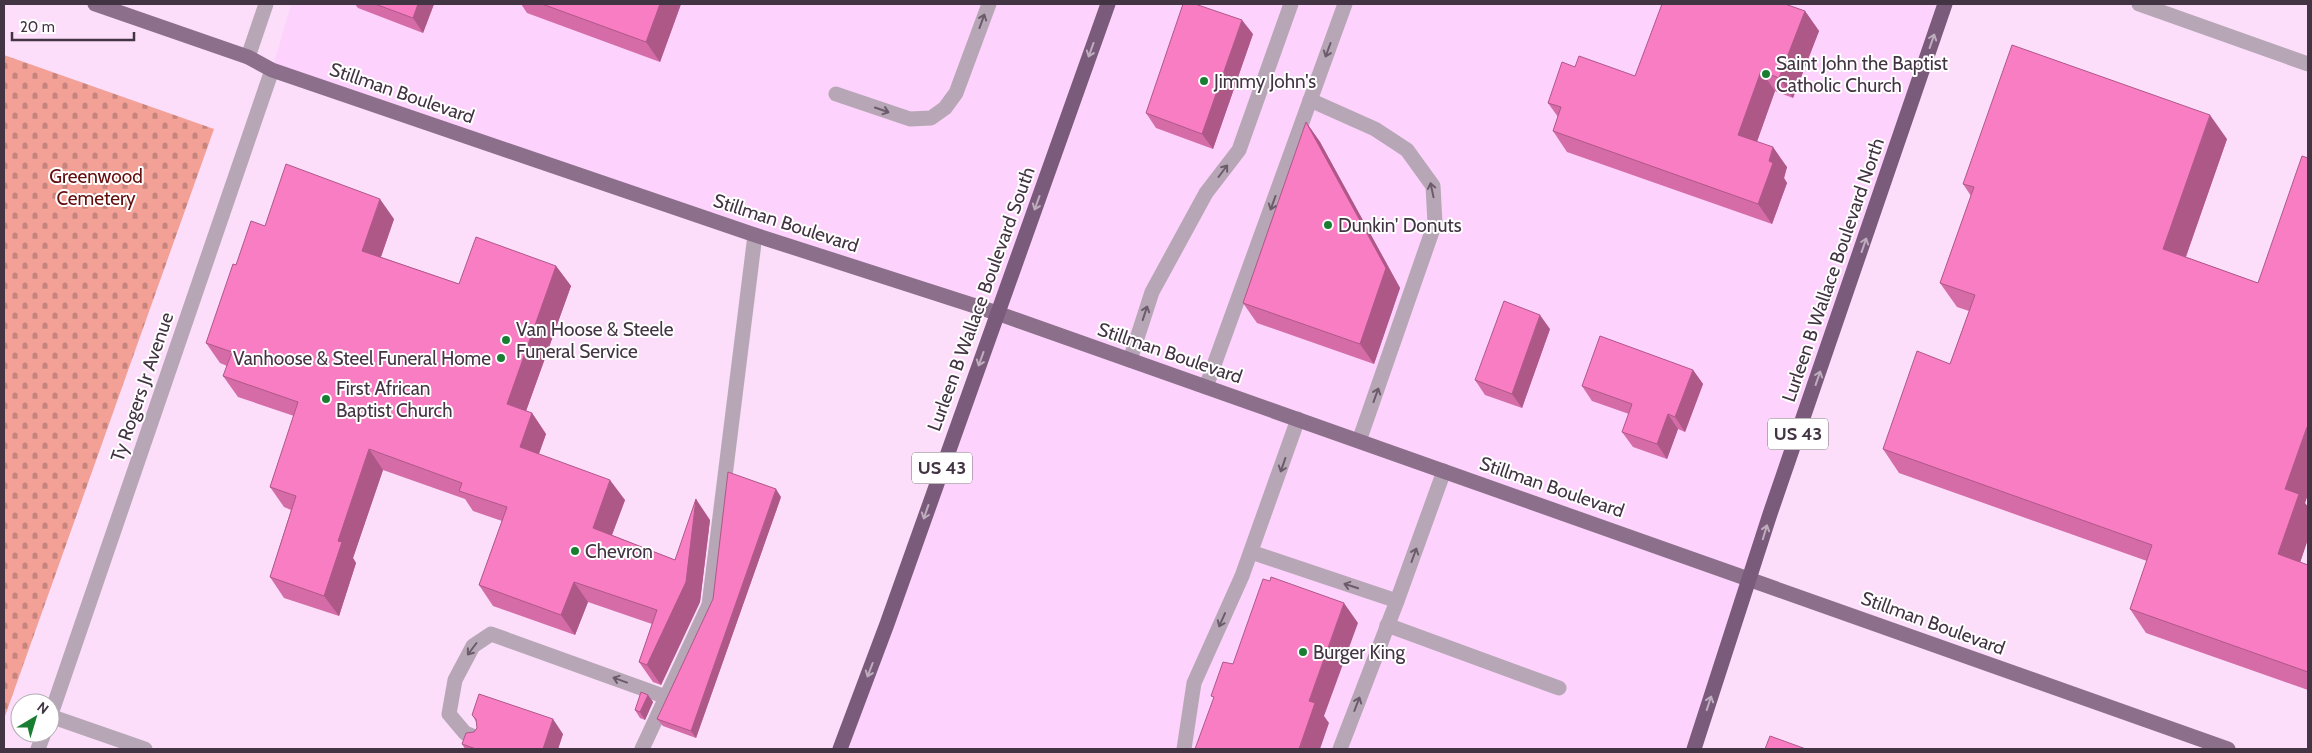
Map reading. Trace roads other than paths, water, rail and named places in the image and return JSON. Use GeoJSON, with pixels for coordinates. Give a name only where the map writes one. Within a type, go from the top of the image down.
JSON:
{"type":"FeatureCollection","features":[{"type":"Feature","properties":{"kind":"highway","name":"Lurleen B Wallace Boulevard South"},"geometry":{"type":"LineString","coordinates":[[840,749],[887,624],[1108,4]]}},
{"type":"Feature","properties":{"kind":"highway","name":"Lurleen B Wallace Boulevard North"},"geometry":{"type":"LineString","coordinates":[[1694,749],[1751,579],[1770,514],[1944,4]]}},
{"type":"Feature","properties":{"kind":"main road","name":"Stillman Boulevard"},"geometry":{"type":"LineString","coordinates":[[95,4],[248,57],[272,70],[755,235],[997,313],[2228,749]]}},
{"type":"Feature","properties":{"kind":"street"},"geometry":{"type":"LineString","coordinates":[[248,57],[266,4]]}},
{"type":"Feature","properties":{"kind":"street"},"geometry":{"type":"LineString","coordinates":[[836,94],[910,119],[931,118],[945,108],[956,93],[989,4]]}},
{"type":"Feature","properties":{"kind":"street"},"geometry":{"type":"LineString","coordinates":[[1130,360],[1152,292],[1206,193],[1239,150],[1290,4]]}},
{"type":"Feature","properties":{"kind":"street"},"geometry":{"type":"LineString","coordinates":[[1206,387],[1345,4]]}},
{"type":"Feature","properties":{"kind":"street"},"geometry":{"type":"LineString","coordinates":[[2139,4],[2308,64]]}},
{"type":"Feature","properties":{"kind":"street","name":"Ty Rogers Jr Avenue"},"geometry":{"type":"LineString","coordinates":[[58,693],[272,70]]}},
{"type":"Feature","properties":{"kind":"street"},"geometry":{"type":"LineString","coordinates":[[1310,100],[1376,129],[1407,150],[1433,186],[1435,223],[1359,441]]}},
{"type":"Feature","properties":{"kind":"street"},"geometry":{"type":"LineString","coordinates":[[642,749],[709,604],[755,235]]}},
{"type":"Feature","properties":{"kind":"street"},"geometry":{"type":"LineString","coordinates":[[1184,749],[1194,683],[1251,552],[1298,419]]}},
{"type":"Feature","properties":{"kind":"street"},"geometry":{"type":"LineString","coordinates":[[1340,749],[1397,601],[1444,471]]}},
{"type":"Feature","properties":{"kind":"street"},"geometry":{"type":"LineString","coordinates":[[1251,552],[1397,601]]}},
{"type":"Feature","properties":{"kind":"street"},"geometry":{"type":"LineString","coordinates":[[1387,625],[1559,688]]}},
{"type":"Feature","properties":{"kind":"street"},"geometry":{"type":"LineString","coordinates":[[479,739],[465,732],[449,714],[455,680],[472,646],[491,634],[666,697]]}},
{"type":"Feature","properties":{"kind":"street"},"geometry":{"type":"LineString","coordinates":[[60,720],[144,749]]}},
{"type":"Feature","properties":{"kind":"place","name":"Saint John the Baptist Catholic Church"},"geometry":{"type":"Point","coordinates":[1766,74]}},
{"type":"Feature","properties":{"kind":"place","name":"Jimmy John's"},"geometry":{"type":"Point","coordinates":[1204,81]}},
{"type":"Feature","properties":{"kind":"place","name":"Dunkin' Donuts"},"geometry":{"type":"Point","coordinates":[1328,225]}},
{"type":"Feature","properties":{"kind":"place","name":"Van Hoose & Steele Funeral Service"},"geometry":{"type":"Point","coordinates":[506,340]}},
{"type":"Feature","properties":{"kind":"place","name":"Vanhoose & Steel Funeral Home"},"geometry":{"type":"Point","coordinates":[501,358]}},
{"type":"Feature","properties":{"kind":"place","name":"First African Baptist Church"},"geometry":{"type":"Point","coordinates":[326,399]}},
{"type":"Feature","properties":{"kind":"place","name":"Chevron"},"geometry":{"type":"Point","coordinates":[575,551]}},
{"type":"Feature","properties":{"kind":"place","name":"Burger King"},"geometry":{"type":"Point","coordinates":[1303,652]}},
{"type":"Feature","properties":{"kind":"park label","name":"Greenwood Cemetery"},"geometry":{"type":"Point","coordinates":[96,187]}}]}
